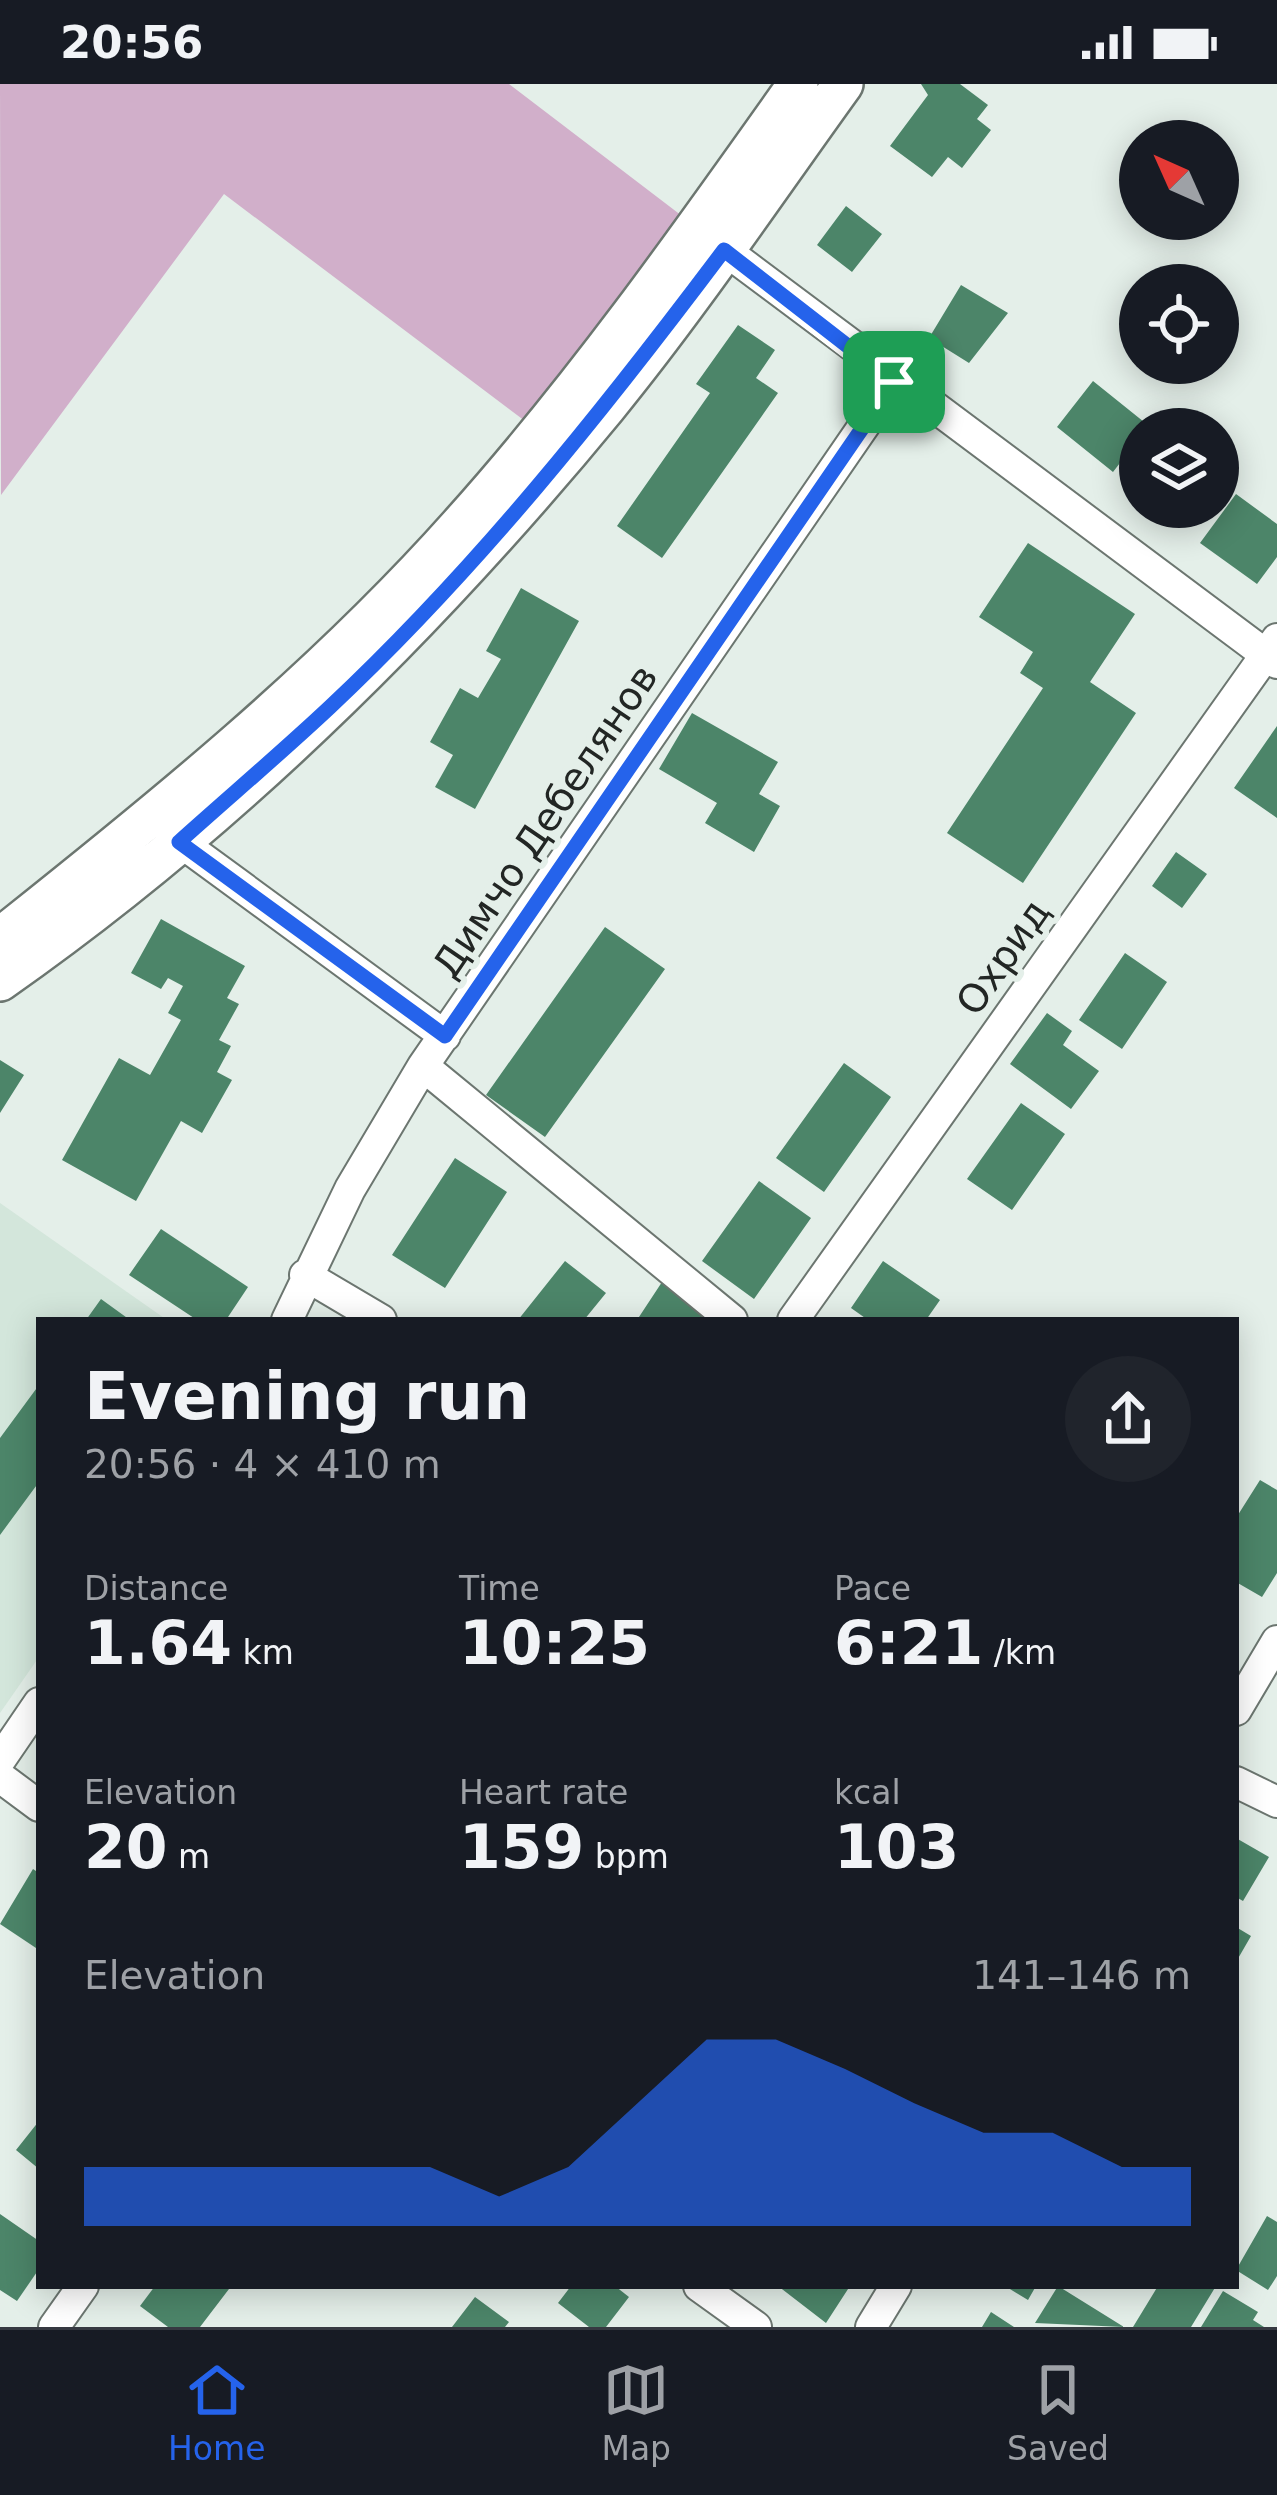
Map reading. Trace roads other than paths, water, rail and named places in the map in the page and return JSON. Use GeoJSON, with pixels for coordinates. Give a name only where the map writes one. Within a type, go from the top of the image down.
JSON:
{"type":"FeatureCollection","features":[{"type":"Feature","properties":{"kind":"street"},"geometry":{"type":"LineString","coordinates":[[0,981],[179,842],[332,705],[484,547],[607,405],[710,239],[798,84]]}},
{"type":"Feature","properties":{"kind":"street"},"geometry":{"type":"LineString","coordinates":[[0,938],[139,828],[304,679],[458,527],[842,84]]}},
{"type":"Feature","properties":{"kind":"street"},"geometry":{"type":"LineString","coordinates":[[710,239],[894,382],[1273,652]]}},
{"type":"Feature","properties":{"kind":"street","name":"Димчо Дебелянов"},"geometry":{"type":"LineString","coordinates":[[288,1317],[304,1274],[423,1066],[894,382]]}},
{"type":"Feature","properties":{"kind":"street","name":"Охрид"},"geometry":{"type":"LineString","coordinates":[[795,1317],[1273,652]]}},
{"type":"Feature","properties":{"kind":"street"},"geometry":{"type":"LineString","coordinates":[[179,842],[445,1036]]}},
{"type":"Feature","properties":{"kind":"street"},"geometry":{"type":"LineString","coordinates":[[423,1066],[728,1317]]}},
{"type":"Feature","properties":{"kind":"street"},"geometry":{"type":"LineString","coordinates":[[304,1274],[376,1317]]}},
{"type":"Feature","properties":{"kind":"street"},"geometry":{"type":"LineString","coordinates":[[1239,1705],[1277,1641]]}},
{"type":"Feature","properties":{"kind":"street"},"geometry":{"type":"LineString","coordinates":[[0,1760],[36,1707]]}},
{"type":"Feature","properties":{"kind":"street"},"geometry":{"type":"LineString","coordinates":[[0,1778],[36,1804]]}},
{"type":"Feature","properties":{"kind":"street"},"geometry":{"type":"LineString","coordinates":[[1239,1783],[1277,1802]]}},
{"type":"Feature","properties":{"kind":"street"},"geometry":{"type":"LineString","coordinates":[[54,2327],[81,2289]]}},
{"type":"Feature","properties":{"kind":"street"},"geometry":{"type":"LineString","coordinates":[[703,2289],[756,2327]]}},
{"type":"Feature","properties":{"kind":"street"},"geometry":{"type":"LineString","coordinates":[[872,2327],[894,2289]]}}]}
